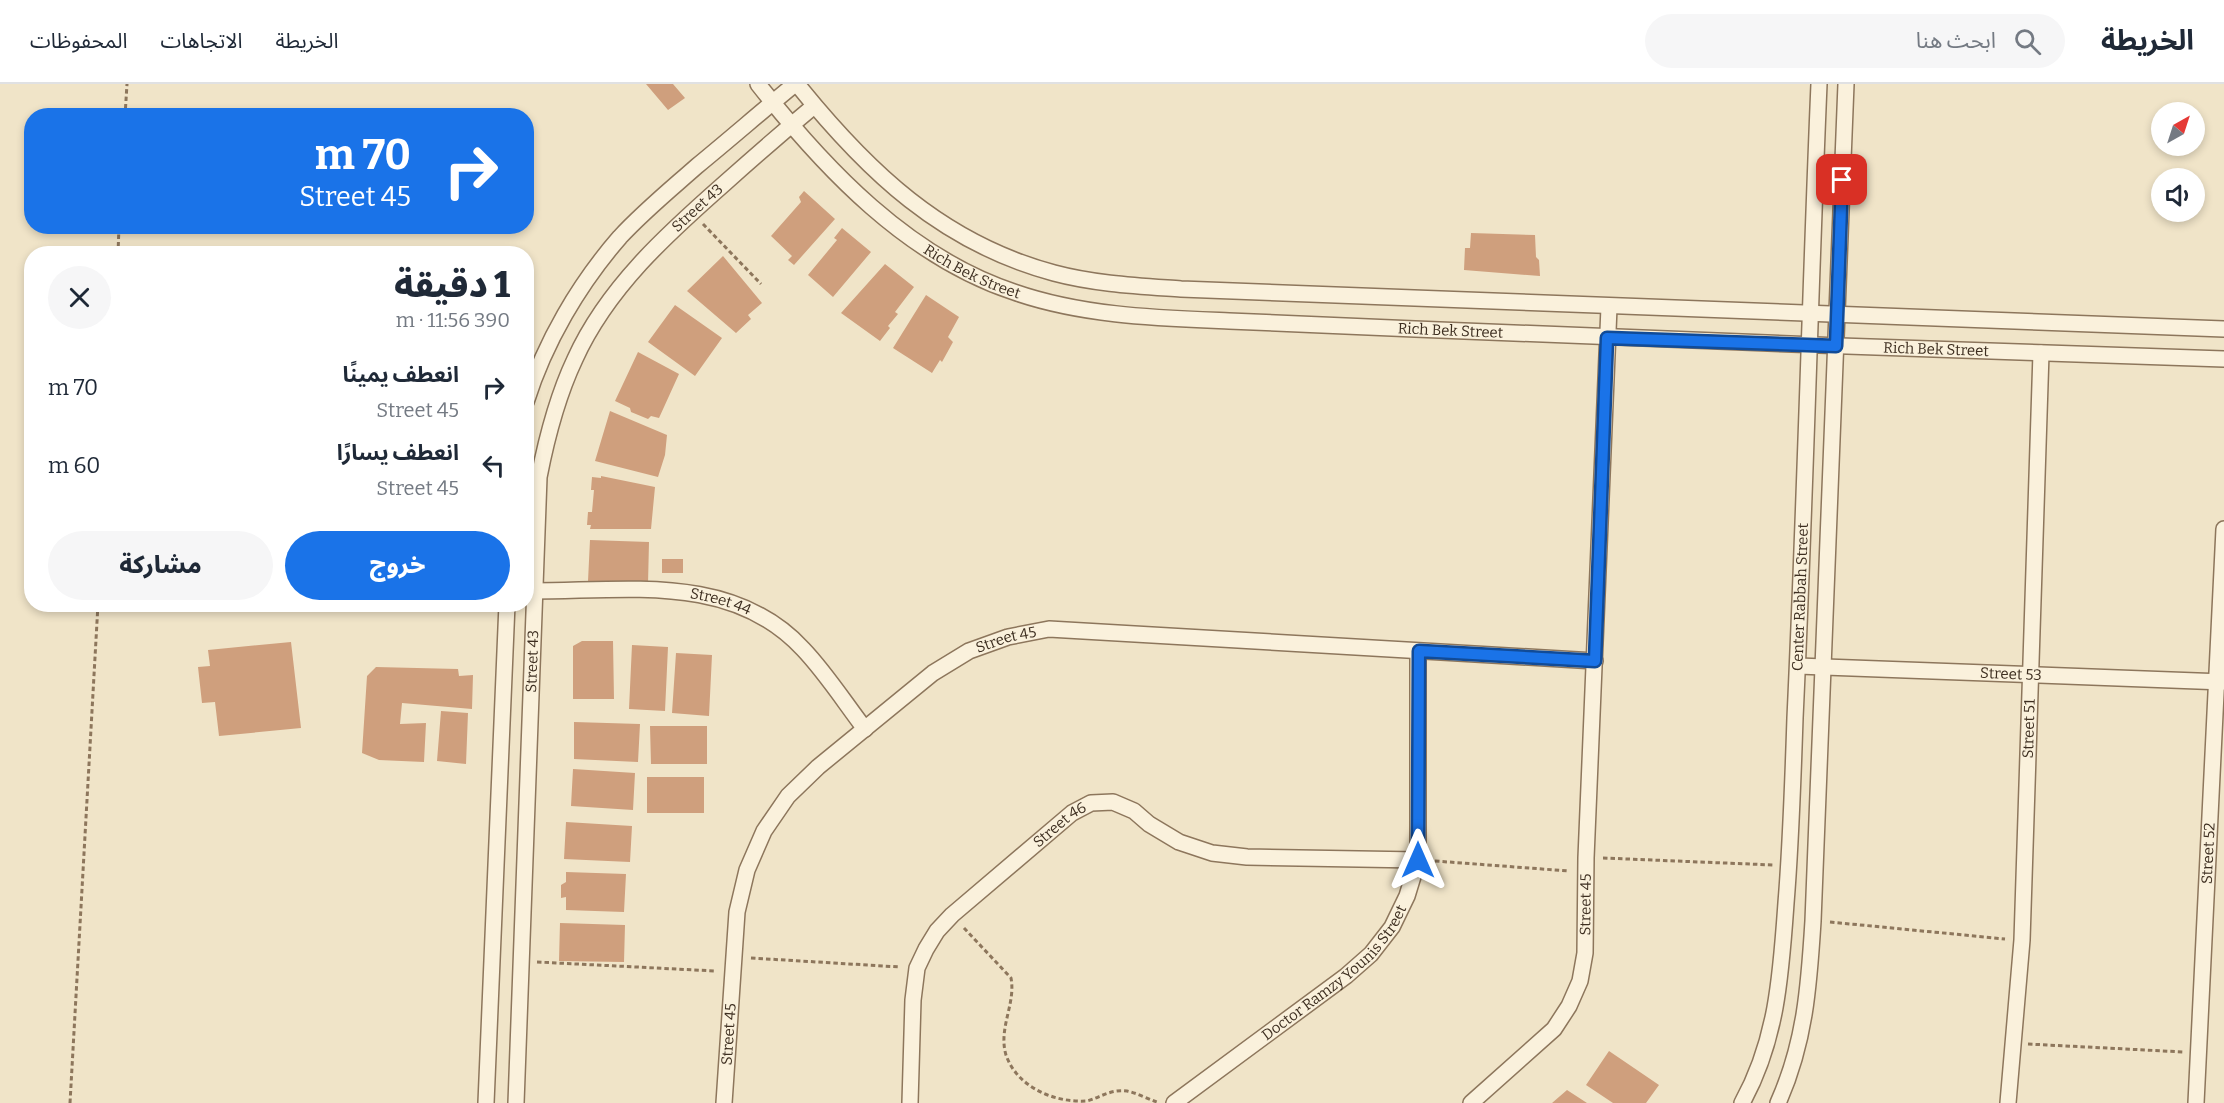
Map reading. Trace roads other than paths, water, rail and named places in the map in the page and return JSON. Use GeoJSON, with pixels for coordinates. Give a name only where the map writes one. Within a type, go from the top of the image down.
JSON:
{"type":"FeatureCollection","features":[{"type":"Feature","properties":{"kind":"street","name":"Rich Bek Street"},"geometry":{"type":"LineString","coordinates":[[758,84],[839,176],[914,241],[961,269],[1012,292],[1066,307],[1160,318],[1607,338],[2224,359]]}},
{"type":"Feature","properties":{"kind":"street","name":"Rich Bek Street"},"geometry":{"type":"LineString","coordinates":[[796,84],[868,165],[900,194],[936,219],[973,241],[1003,254],[1054,273],[1097,281],[1181,289],[2224,329]]}},
{"type":"Feature","properties":{"kind":"street","name":"Street 43"},"geometry":{"type":"LineString","coordinates":[[534,382],[548,347],[569,308],[620,237],[651,206],[796,84]]}},
{"type":"Feature","properties":{"kind":"street","name":"Center Rabbah Street"},"geometry":{"type":"LineString","coordinates":[[1742,1103],[1763,1053],[1780,986],[1789,865],[1798,666],[1819,84]]}},
{"type":"Feature","properties":{"kind":"street","name":"Center Rabbah Street"},"geometry":{"type":"LineString","coordinates":[[1778,1103],[1801,1038],[1808,994],[1813,921],[1846,84]]}},
{"type":"Feature","properties":{"kind":"street","name":"Street 43"},"geometry":{"type":"LineString","coordinates":[[534,540],[539,477],[547,436],[575,357],[596,321],[620,287],[647,256],[692,212],[814,106]]}},
{"type":"Feature","properties":{"kind":"street","name":"Street 45"},"geometry":{"type":"LineString","coordinates":[[1471,1103],[1554,1029],[1569,1006],[1580,981],[1585,953],[1586,865],[1609,307]]}},
{"type":"Feature","properties":{"kind":"street","name":"Street 51"},"geometry":{"type":"LineString","coordinates":[[2008,1103],[2015,1043],[2022,940],[2041,353]]}},
{"type":"Feature","properties":{"kind":"street","name":"Street 52"},"geometry":{"type":"LineString","coordinates":[[2196,1103],[2220,682],[2224,529]]}},
{"type":"Feature","properties":{"kind":"street","name":"Street 44"},"geometry":{"type":"LineString","coordinates":[[534,591],[676,590],[711,596],[745,608],[776,625],[803,649],[865,729]]}},
{"type":"Feature","properties":{"kind":"street","name":"Street 43"},"geometry":{"type":"LineString","coordinates":[[486,1103],[507,612]]}},
{"type":"Feature","properties":{"kind":"street","name":"Street 43"},"geometry":{"type":"LineString","coordinates":[[516,1103],[529,612]]}},
{"type":"Feature","properties":{"kind":"street","name":"Street 45"},"geometry":{"type":"LineString","coordinates":[[723,1103],[737,912],[747,870],[764,831],[788,796],[818,767],[933,673],[969,651],[1008,636],[1049,629],[1595,661]]}},
{"type":"Feature","properties":{"kind":"street","name":"Doctor Ramzy Younis Street"},"geometry":{"type":"LineString","coordinates":[[1174,1103],[1346,976],[1371,954],[1392,927],[1407,896],[1418,860],[1419,651]]}},
{"type":"Feature","properties":{"kind":"street","name":"Street 53"},"geometry":{"type":"LineString","coordinates":[[1798,666],[2220,682]]}},
{"type":"Feature","properties":{"kind":"street","name":"Street 46"},"geometry":{"type":"LineString","coordinates":[[910,1103],[913,1000],[917,969],[932,940],[952,915],[1072,813],[1091,803],[1113,802],[1134,811],[1149,824],[1179,842],[1212,853],[1247,857],[1418,860]]}}]}
